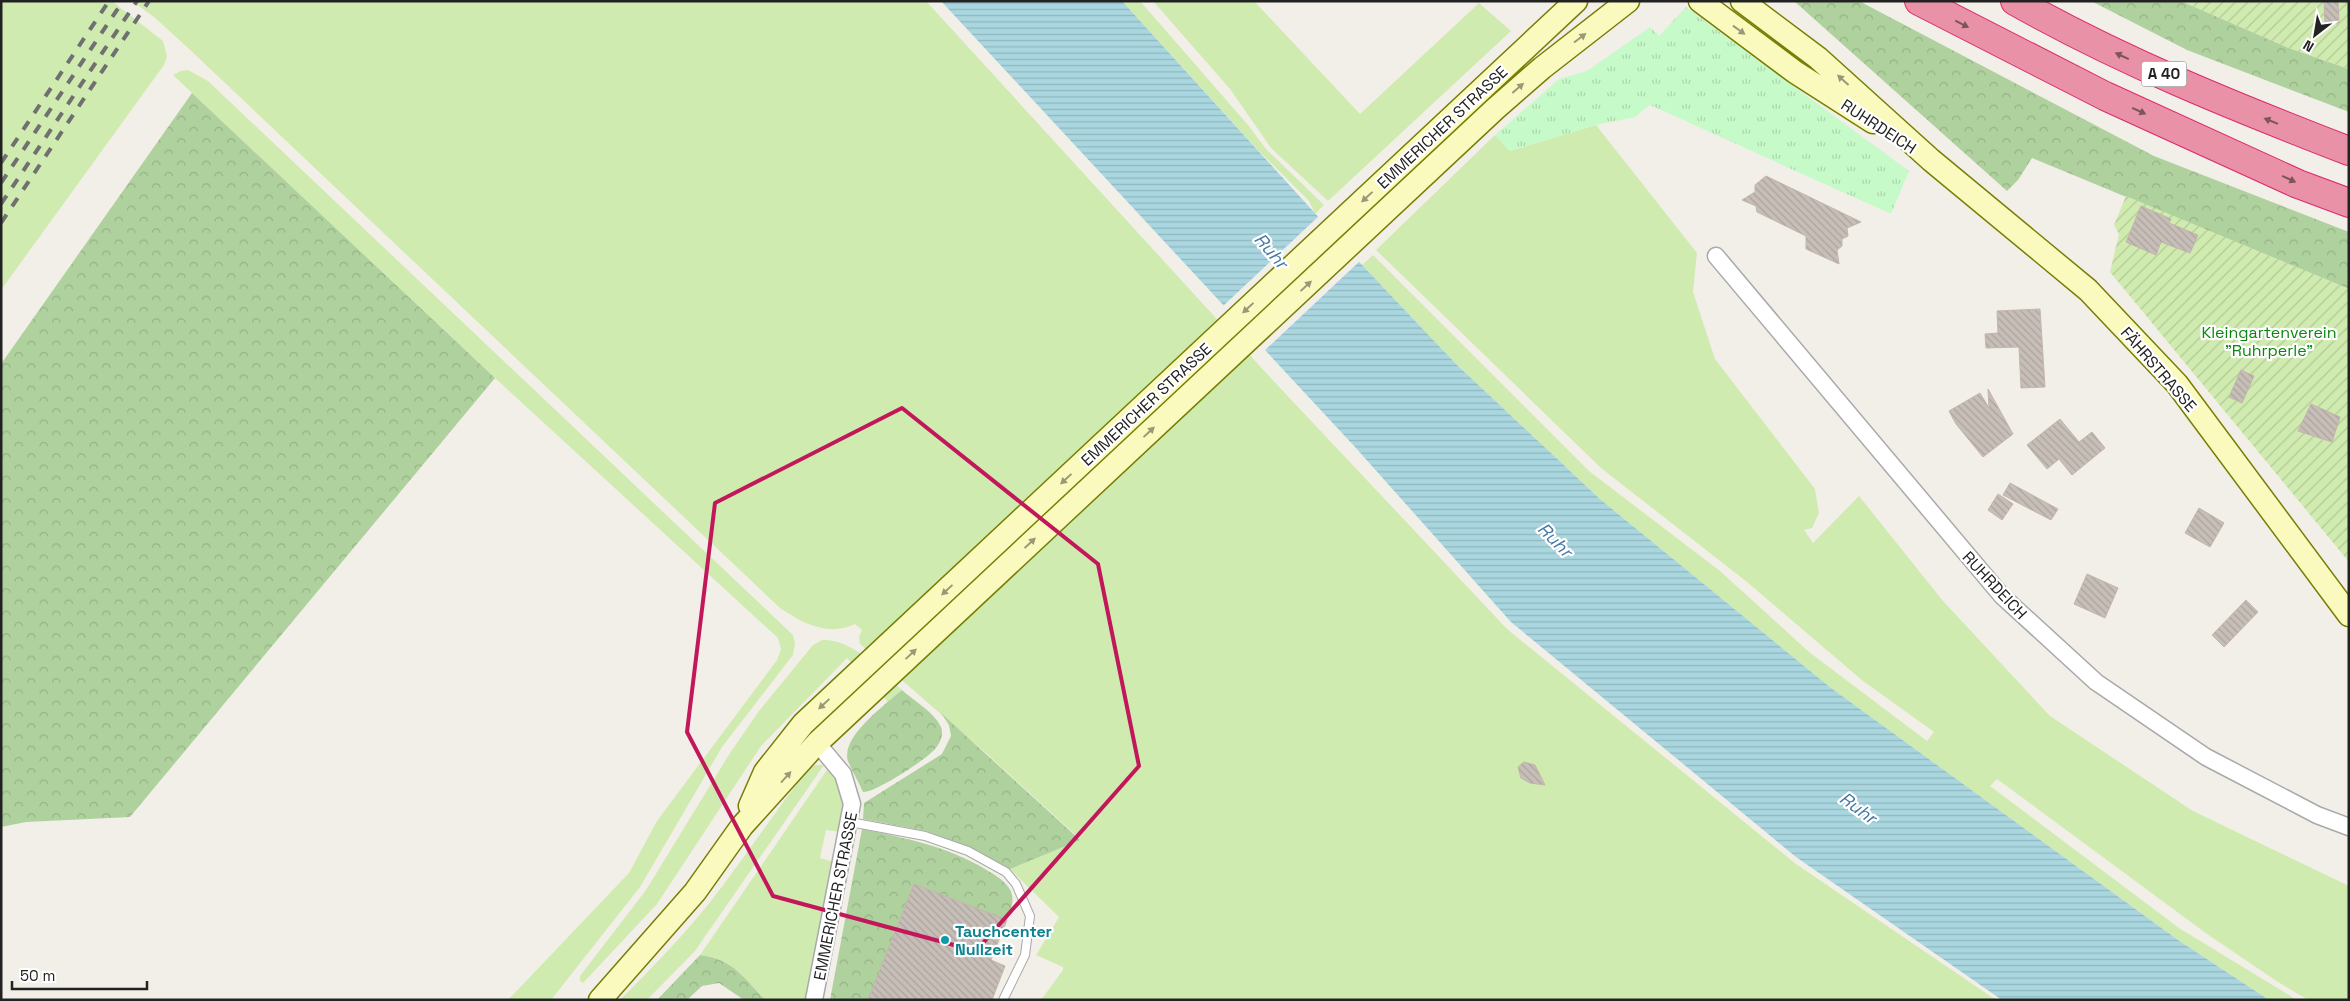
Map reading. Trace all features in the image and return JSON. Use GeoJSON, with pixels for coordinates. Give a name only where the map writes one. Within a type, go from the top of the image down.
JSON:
{"type":"FeatureCollection","features":[{"type":"Feature","properties":{"kind":"highway","name":"A 40"},"geometry":{"type":"LineString","coordinates":[[1919,1],[2105,96],[2298,184],[2349,203]]}},
{"type":"Feature","properties":{"kind":"highway","name":"A 40"},"geometry":{"type":"LineString","coordinates":[[2015,1],[2122,56],[2349,151]]}},
{"type":"Feature","properties":{"kind":"main road","name":"EMMERICHER STRASSE"},"geometry":{"type":"LineString","coordinates":[[600,1000],[695,892],[742,826],[817,743],[1495,109],[1542,68],[1628,1]]}},
{"type":"Feature","properties":{"kind":"main road","name":"RUHRDEICH"},"geometry":{"type":"LineString","coordinates":[[1700,1],[1796,72],[1931,160]]}},
{"type":"Feature","properties":{"kind":"main road","name":"RUHRDEICH"},"geometry":{"type":"LineString","coordinates":[[1742,1],[1818,58],[1931,160]]}},
{"type":"Feature","properties":{"kind":"main road","name":"EMMERICHER STRASSE"},"geometry":{"type":"LineString","coordinates":[[742,826],[766,772],[803,724],[1575,2]]}},
{"type":"Feature","properties":{"kind":"main road","name":"FÄHRSTRASSE"},"geometry":{"type":"LineString","coordinates":[[1931,160],[2088,290],[2176,384],[2349,615]]}},
{"type":"Feature","properties":{"kind":"street","name":"RUHRDEICH"},"geometry":{"type":"LineString","coordinates":[[1716,256],[2002,596],[2096,682],[2206,757],[2317,815],[2349,827]]}},
{"type":"Feature","properties":{"kind":"street","name":"EMMERICHER STRASSE"},"geometry":{"type":"LineString","coordinates":[[814,1000],[852,804],[843,774],[817,743]]}},
{"type":"Feature","properties":{"kind":"lane"},"geometry":{"type":"LineString","coordinates":[[850,822],[925,836],[968,852],[1006,872],[1016,884],[1030,916],[1025,955],[1003,1000]]}},
{"type":"Feature","properties":{"kind":"highlighted area"},"geometry":{"type":"Polygon","coordinates":[[[902,408],[1098,564],[1139,766],[976,951],[773,896],[687,732],[715,503],[902,408]]]}},
{"type":"Feature","properties":{"kind":"green space"},"geometry":{"type":"Polygon","coordinates":[[[1,1],[112,1],[163,41],[167,56],[164,65],[1,290],[1,1]]]}},
{"type":"Feature","properties":{"kind":"green space"},"geometry":{"type":"Polygon","coordinates":[[[132,1],[926,1],[1268,375],[1507,629],[1796,864],[1996,1000],[1041,1000],[1063,970],[1063,967],[1036,955],[1059,917],[1010,869],[1080,839],[987,754],[860,644],[859,637],[862,630],[855,624],[845,628],[825,629],[797,619],[780,608],[187,47],[154,17],[132,1]]]}},
{"type":"Feature","properties":{"kind":"green space"},"geometry":{"type":"Polygon","coordinates":[[[1122,1],[1140,1],[1248,125],[1266,149],[1324,205],[1315,214],[1309,201],[1258,150],[1122,1]]]}},
{"type":"Feature","properties":{"kind":"green space"},"geometry":{"type":"Polygon","coordinates":[[[1153,1],[1254,1],[1360,114],[1479,3],[1511,31],[1328,201],[1271,148],[1230,89],[1153,1]]]}},
{"type":"Feature","properties":{"kind":"green space"},"geometry":{"type":"Polygon","coordinates":[[[1794,1],[1859,1],[2154,156],[2349,232],[2349,289],[2032,158],[2018,180],[2007,191],[1794,1]]]}},
{"type":"Feature","properties":{"kind":"green space"},"geometry":{"type":"Polygon","coordinates":[[[2091,1],[2181,1],[2289,48],[2349,69],[2349,112],[2187,50],[2091,1]]]}},
{"type":"Feature","properties":{"kind":"green space"},"geometry":{"type":"Polygon","coordinates":[[[2181,1],[2349,1],[2349,69],[2289,48],[2181,1]]]}},
{"type":"Feature","properties":{"kind":"green space"},"geometry":{"type":"Polygon","coordinates":[[[1686,7],[1909,171],[1891,214],[1650,105],[1635,117],[1596,125],[1510,151],[1495,135],[1559,79],[1587,71],[1650,27],[1659,36],[1686,7]]]}},
{"type":"Feature","properties":{"kind":"green space"},"geometry":{"type":"Polygon","coordinates":[[[188,70],[208,81],[793,635],[795,643],[793,655],[722,747],[640,887],[551,1000],[508,1000],[629,873],[657,821],[777,660],[781,649],[778,638],[495,378],[173,75],[188,70]]]}},
{"type":"Feature","properties":{"kind":"green space"},"geometry":{"type":"Polygon","coordinates":[[[192,93],[495,378],[130,817],[26,822],[1,827],[1,364],[192,93]]]}},
{"type":"Feature","properties":{"kind":"green space"},"geometry":{"type":"Polygon","coordinates":[[[1596,125],[1697,253],[1693,292],[1715,359],[1815,489],[1819,513],[1812,528],[1804,530],[1813,543],[1859,496],[1943,601],[2050,716],[2193,811],[2349,886],[2349,1000],[2308,1000],[2207,934],[1997,779],[1990,786],[2179,928],[2297,1000],[2269,1000],[2178,940],[1831,688],[1601,500],[1456,364],[1362,265],[1373,255],[1589,471],[1720,571],[1809,652],[1927,741],[1934,732],[1863,681],[1747,582],[1601,468],[1376,250],[1495,135],[1510,151],[1596,125]]]}},
{"type":"Feature","properties":{"kind":"green space","name":"Kleingartenverein \"Ruhrperle\""},"geometry":{"type":"Polygon","coordinates":[[[2126,196],[2349,289],[2349,562],[2110,272],[2119,234],[2114,225],[2126,196]]]}},
{"type":"Feature","properties":{"kind":"green space"},"geometry":{"type":"Polygon","coordinates":[[[822,640],[834,641],[855,650],[875,665],[902,690],[888,702],[847,658],[761,746],[657,904],[583,983],[580,981],[580,976],[646,890],[730,753],[759,711],[813,645],[822,640]]]}},
{"type":"Feature","properties":{"kind":"green space"},"geometry":{"type":"Polygon","coordinates":[[[902,690],[938,722],[942,730],[941,739],[930,754],[912,767],[878,787],[863,792],[851,769],[847,752],[857,732],[876,712],[902,690]]]}},
{"type":"Feature","properties":{"kind":"green space"},"geometry":{"type":"Polygon","coordinates":[[[941,713],[1080,840],[1010,869],[970,848],[926,831],[863,819],[864,803],[942,754],[951,736],[949,725],[941,713]]]}},
{"type":"Feature","properties":{"kind":"green space"},"geometry":{"type":"Polygon","coordinates":[[[815,765],[824,765],[695,951],[647,1000],[620,1000],[667,952],[700,914],[808,769],[815,765]]]}},
{"type":"Feature","properties":{"kind":"green space"},"geometry":{"type":"Polygon","coordinates":[[[829,767],[840,790],[842,815],[840,832],[826,830],[820,858],[834,862],[809,1000],[765,1000],[730,965],[711,957],[700,955],[829,767]]]}},
{"type":"Feature","properties":{"kind":"green space"},"geometry":{"type":"Polygon","coordinates":[[[862,829],[925,844],[970,861],[1004,882],[1011,892],[1012,904],[1007,920],[914,884],[868,1000],[830,1000],[862,829]]]}},
{"type":"Feature","properties":{"kind":"green space"},"geometry":{"type":"Polygon","coordinates":[[[700,955],[711,957],[730,965],[765,1000],[744,1000],[719,983],[702,986],[687,1000],[657,1000],[700,955]]]}},
{"type":"Feature","properties":{"kind":"water","name":"Ruhr"},"geometry":{"type":"Polygon","coordinates":[[[941,1],[1122,1],[1362,265],[1456,364],[1601,500],[1831,688],[2178,940],[2269,1000],[2002,1000],[1796,857],[1511,622],[1355,447],[941,1]]]}},
{"type":"Feature","properties":{"kind":"pier"},"geometry":{"type":"Polygon","coordinates":[[[1320,215],[1361,260],[1263,352],[1222,307],[1320,215]]]}},
{"type":"Feature","properties":{"kind":"building"},"geometry":{"type":"Polygon","coordinates":[[[2324,1],[2338,1],[2339,23],[2325,23],[2324,1]]]}},
{"type":"Feature","properties":{"kind":"building"},"geometry":{"type":"Polygon","coordinates":[[[1766,176],[1861,222],[1847,228],[1848,236],[1842,239],[1842,246],[1837,250],[1839,264],[1806,249],[1806,236],[1757,212],[1756,206],[1742,200],[1755,192],[1755,185],[1766,176]]]}},
{"type":"Feature","properties":{"kind":"building"},"geometry":{"type":"Polygon","coordinates":[[[2141,206],[2171,219],[2169,223],[2198,235],[2190,253],[2161,242],[2156,255],[2126,242],[2141,206]]]}},
{"type":"Feature","properties":{"kind":"building"},"geometry":{"type":"Polygon","coordinates":[[[2040,309],[2045,387],[2021,388],[2019,347],[1986,348],[1985,334],[1998,333],[1997,311],[2040,309]]]}},
{"type":"Feature","properties":{"kind":"building"},"geometry":{"type":"Polygon","coordinates":[[[2241,370],[2254,376],[2242,403],[2229,397],[2241,370]]]}},
{"type":"Feature","properties":{"kind":"building"},"geometry":{"type":"Polygon","coordinates":[[[1988,389],[2013,434],[1983,457],[1956,424],[1949,411],[1980,393],[1989,408],[1988,389]]]}},
{"type":"Feature","properties":{"kind":"building"},"geometry":{"type":"Polygon","coordinates":[[[2311,404],[2340,417],[2332,442],[2298,431],[2311,404]]]}},
{"type":"Feature","properties":{"kind":"building"},"geometry":{"type":"Polygon","coordinates":[[[2060,419],[2079,442],[2092,432],[2105,448],[2072,475],[2059,459],[2047,469],[2027,445],[2060,419]]]}},
{"type":"Feature","properties":{"kind":"building"},"geometry":{"type":"Polygon","coordinates":[[[2010,483],[2058,509],[2051,520],[2003,495],[2010,483]]]}},
{"type":"Feature","properties":{"kind":"building"},"geometry":{"type":"Polygon","coordinates":[[[1998,494],[2013,504],[2002,520],[1988,510],[1998,494]]]}},
{"type":"Feature","properties":{"kind":"building"},"geometry":{"type":"Polygon","coordinates":[[[2199,508],[2224,523],[2210,547],[2185,533],[2199,508]]]}},
{"type":"Feature","properties":{"kind":"building"},"geometry":{"type":"Polygon","coordinates":[[[2087,574],[2118,588],[2105,618],[2074,604],[2087,574]]]}},
{"type":"Feature","properties":{"kind":"building"},"geometry":{"type":"Polygon","coordinates":[[[2246,600],[2258,612],[2224,647],[2212,635],[2246,600]]]}},
{"type":"Feature","properties":{"kind":"building"},"geometry":{"type":"Polygon","coordinates":[[[1524,762],[1535,765],[1545,785],[1530,783],[1521,778],[1518,767],[1524,762]]]}},
{"type":"Feature","properties":{"kind":"building","name":"Tauchcenter Nullzeit"},"geometry":{"type":"Polygon","coordinates":[[[914,884],[1007,920],[991,960],[1005,966],[992,1000],[868,1000],[914,884]]]}},
{"type":"Feature","properties":{"kind":"railway"},"geometry":{"type":"LineString","coordinates":[[1,163],[109,1]]}},
{"type":"Feature","properties":{"kind":"railway"},"geometry":{"type":"LineString","coordinates":[[1,183],[123,1]]}},
{"type":"Feature","properties":{"kind":"railway"},"geometry":{"type":"LineString","coordinates":[[1,204],[137,1]]}},
{"type":"Feature","properties":{"kind":"railway"},"geometry":{"type":"LineString","coordinates":[[1,223],[149,1]]}},
{"type":"Feature","properties":{"kind":"place","name":"Tauchcenter Nullzeit"},"geometry":{"type":"Point","coordinates":[945,940]}}]}
